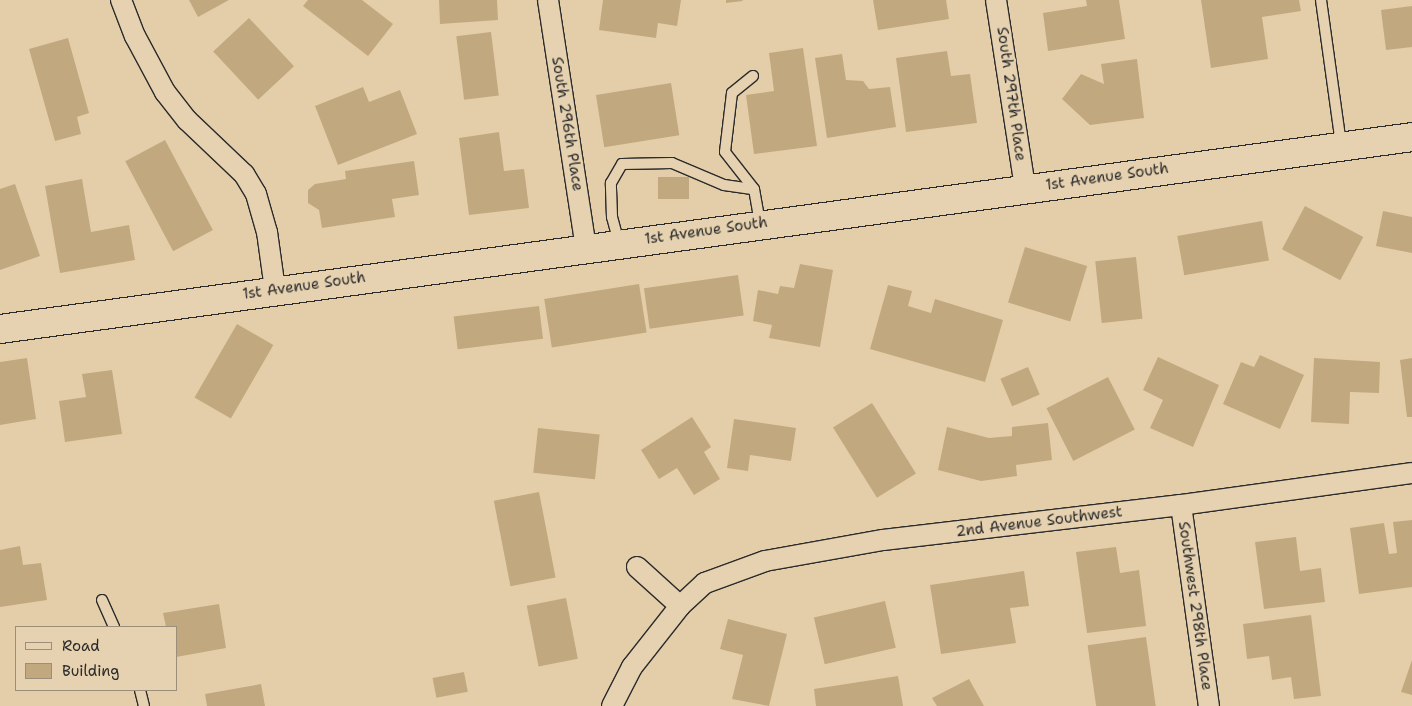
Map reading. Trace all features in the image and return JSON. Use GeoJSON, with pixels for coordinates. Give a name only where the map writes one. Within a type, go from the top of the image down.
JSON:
{"type":"FeatureCollection","features":[{"type":"Feature","properties":{"kind":"street"},"geometry":{"type":"LineString","coordinates":[[121,0],[135,36],[165,92],[187,120],[244,174],[256,194],[267,232],[275,290]]}},
{"type":"Feature","properties":{"kind":"street","name":"South 296th Place"},"geometry":{"type":"LineString","coordinates":[[548,0],[586,248]]}},
{"type":"Feature","properties":{"kind":"street","name":"South 297th Place"},"geometry":{"type":"LineString","coordinates":[[996,0],[1025,188]]}},
{"type":"Feature","properties":{"kind":"street","name":"1st Avenue South"},"geometry":{"type":"LineString","coordinates":[[0,329],[619,243],[1412,137]]}},
{"type":"Feature","properties":{"kind":"street","name":"2nd Avenue Southwest"},"geometry":{"type":"LineString","coordinates":[[612,706],[632,667],[680,606],[705,583],[765,561],[805,552],[883,540],[1181,505],[1412,473]]}},
{"type":"Feature","properties":{"kind":"street","name":"Southwest 298th Place"},"geometry":{"type":"LineString","coordinates":[[1181,505],[1209,706]]}},
{"type":"Feature","properties":{"kind":"street"},"geometry":{"type":"LineString","coordinates":[[637,567],[680,606]]}},
{"type":"Feature","properties":{"kind":"lane"},"geometry":{"type":"LineString","coordinates":[[1321,0],[1341,146]]}},
{"type":"Feature","properties":{"kind":"lane"},"geometry":{"type":"LineString","coordinates":[[754,76],[732,93],[725,152],[754,189],[760,224]]}},
{"type":"Feature","properties":{"kind":"lane"},"geometry":{"type":"LineString","coordinates":[[619,243],[612,217],[611,183],[622,164],[672,163],[724,184],[754,189]]}},
{"type":"Feature","properties":{"kind":"lane"},"geometry":{"type":"LineString","coordinates":[[102,600],[114,626]]}},
{"type":"Feature","properties":{"kind":"lane"},"geometry":{"type":"LineString","coordinates":[[140,691],[144,706]]}},
{"type":"Feature","properties":{"kind":"building"},"geometry":{"type":"Polygon","coordinates":[[[189,0],[229,0],[198,17],[189,0]]]}},
{"type":"Feature","properties":{"kind":"building"},"geometry":{"type":"Polygon","coordinates":[[[308,0],[362,0],[393,24],[368,56],[303,6],[308,0]]]}},
{"type":"Feature","properties":{"kind":"building"},"geometry":{"type":"Polygon","coordinates":[[[439,0],[497,0],[498,20],[440,24],[439,0]]]}},
{"type":"Feature","properties":{"kind":"building"},"geometry":{"type":"Polygon","coordinates":[[[603,0],[681,0],[677,26],[658,23],[656,38],[599,30],[603,0]]]}},
{"type":"Feature","properties":{"kind":"building"},"geometry":{"type":"Polygon","coordinates":[[[726,0],[742,0],[743,1],[726,3],[726,0]]]}},
{"type":"Feature","properties":{"kind":"building"},"geometry":{"type":"Polygon","coordinates":[[[873,0],[946,0],[949,19],[878,30],[873,0]]]}},
{"type":"Feature","properties":{"kind":"building"},"geometry":{"type":"Polygon","coordinates":[[[1086,0],[1119,0],[1125,39],[1048,51],[1043,13],[1087,6],[1086,0]]]}},
{"type":"Feature","properties":{"kind":"building"},"geometry":{"type":"Polygon","coordinates":[[[1201,0],[1299,0],[1301,11],[1262,17],[1268,59],[1211,68],[1201,0]]]}},
{"type":"Feature","properties":{"kind":"building"},"geometry":{"type":"Polygon","coordinates":[[[1412,6],[1412,47],[1386,50],[1381,10],[1412,6]]]}},
{"type":"Feature","properties":{"kind":"building"},"geometry":{"type":"Polygon","coordinates":[[[249,18],[294,66],[258,100],[213,51],[249,18]]]}},
{"type":"Feature","properties":{"kind":"building"},"geometry":{"type":"Polygon","coordinates":[[[491,32],[499,96],[464,100],[456,36],[491,32]]]}},
{"type":"Feature","properties":{"kind":"building"},"geometry":{"type":"Polygon","coordinates":[[[68,38],[89,113],[77,117],[81,134],[55,141],[29,49],[68,38]]]}},
{"type":"Feature","properties":{"kind":"building"},"geometry":{"type":"Polygon","coordinates":[[[803,48],[817,146],[754,154],[746,95],[774,91],[769,53],[803,48]]]}},
{"type":"Feature","properties":{"kind":"building"},"geometry":{"type":"Polygon","coordinates":[[[947,51],[951,76],[970,74],[977,123],[906,132],[896,58],[947,51]]]}},
{"type":"Feature","properties":{"kind":"building"},"geometry":{"type":"Polygon","coordinates":[[[842,54],[846,80],[863,81],[869,89],[890,87],[896,127],[827,138],[815,58],[842,54]]]}},
{"type":"Feature","properties":{"kind":"building"},"geometry":{"type":"Polygon","coordinates":[[[1137,59],[1144,118],[1090,125],[1062,99],[1081,74],[1104,84],[1101,64],[1137,59]]]}},
{"type":"Feature","properties":{"kind":"building"},"geometry":{"type":"Polygon","coordinates":[[[671,83],[679,135],[604,147],[596,95],[671,83]]]}},
{"type":"Feature","properties":{"kind":"building"},"geometry":{"type":"Polygon","coordinates":[[[363,87],[369,102],[400,90],[417,134],[338,165],[315,106],[363,87]]]}},
{"type":"Feature","properties":{"kind":"building"},"geometry":{"type":"Polygon","coordinates":[[[499,132],[504,171],[524,169],[529,208],[469,215],[459,138],[499,132]]]}},
{"type":"Feature","properties":{"kind":"building"},"geometry":{"type":"Polygon","coordinates":[[[165,140],[213,230],[173,251],[125,161],[165,140]]]}},
{"type":"Feature","properties":{"kind":"building"},"geometry":{"type":"Polygon","coordinates":[[[414,161],[419,195],[392,199],[395,217],[322,228],[319,210],[308,203],[308,190],[315,184],[346,179],[345,171],[414,161]]]}},
{"type":"Feature","properties":{"kind":"building"},"geometry":{"type":"Polygon","coordinates":[[[658,177],[689,177],[689,199],[658,199],[658,177]]]}},
{"type":"Feature","properties":{"kind":"building"},"geometry":{"type":"Polygon","coordinates":[[[82,179],[91,232],[129,225],[135,260],[60,273],[45,186],[82,179]]]}},
{"type":"Feature","properties":{"kind":"building"},"geometry":{"type":"Polygon","coordinates":[[[15,184],[40,256],[0,270],[0,189],[15,184]]]}},
{"type":"Feature","properties":{"kind":"building"},"geometry":{"type":"Polygon","coordinates":[[[1305,206],[1363,237],[1340,280],[1282,249],[1305,206]]]}},
{"type":"Feature","properties":{"kind":"building"},"geometry":{"type":"Polygon","coordinates":[[[1383,211],[1412,217],[1412,253],[1376,246],[1383,211]]]}},
{"type":"Feature","properties":{"kind":"building"},"geometry":{"type":"Polygon","coordinates":[[[1262,221],[1269,260],[1184,275],[1177,236],[1262,221]]]}},
{"type":"Feature","properties":{"kind":"building"},"geometry":{"type":"Polygon","coordinates":[[[1025,247],[1087,266],[1070,321],[1008,302],[1025,247]]]}},
{"type":"Feature","properties":{"kind":"building"},"geometry":{"type":"Polygon","coordinates":[[[1136,257],[1142,319],[1102,323],[1095,261],[1136,257]]]}},
{"type":"Feature","properties":{"kind":"building"},"geometry":{"type":"Polygon","coordinates":[[[800,264],[833,270],[820,347],[769,338],[772,325],[753,321],[758,290],[778,294],[780,286],[794,288],[800,264]]]}},
{"type":"Feature","properties":{"kind":"building"},"geometry":{"type":"Polygon","coordinates":[[[738,275],[744,316],[650,329],[644,288],[738,275]]]}},
{"type":"Feature","properties":{"kind":"building"},"geometry":{"type":"Polygon","coordinates":[[[639,284],[647,332],[552,347],[544,299],[639,284]]]}},
{"type":"Feature","properties":{"kind":"building"},"geometry":{"type":"Polygon","coordinates":[[[888,285],[912,291],[908,306],[931,313],[935,299],[1003,320],[985,382],[870,349],[888,285]]]}},
{"type":"Feature","properties":{"kind":"building"},"geometry":{"type":"Polygon","coordinates":[[[539,306],[543,339],[458,349],[454,316],[539,306]]]}},
{"type":"Feature","properties":{"kind":"building"},"geometry":{"type":"Polygon","coordinates":[[[237,324],[273,345],[231,419],[194,398],[237,324]]]}},
{"type":"Feature","properties":{"kind":"building"},"geometry":{"type":"Polygon","coordinates":[[[1260,355],[1304,375],[1280,429],[1223,404],[1241,362],[1254,367],[1260,355]]]}},
{"type":"Feature","properties":{"kind":"building"},"geometry":{"type":"Polygon","coordinates":[[[1158,357],[1219,385],[1193,447],[1150,428],[1163,400],[1143,390],[1158,357]]]}},
{"type":"Feature","properties":{"kind":"building"},"geometry":{"type":"Polygon","coordinates":[[[27,358],[36,419],[0,425],[0,362],[27,358]]]}},
{"type":"Feature","properties":{"kind":"building"},"geometry":{"type":"Polygon","coordinates":[[[1314,358],[1380,362],[1379,393],[1350,392],[1349,424],[1311,422],[1314,358]]]}},
{"type":"Feature","properties":{"kind":"building"},"geometry":{"type":"Polygon","coordinates":[[[1412,358],[1412,417],[1407,417],[1400,360],[1412,358]]]}},
{"type":"Feature","properties":{"kind":"building"},"geometry":{"type":"Polygon","coordinates":[[[1028,367],[1040,395],[1012,406],[1000,379],[1028,367]]]}},
{"type":"Feature","properties":{"kind":"building"},"geometry":{"type":"Polygon","coordinates":[[[112,370],[122,434],[65,442],[59,401],[86,397],[82,374],[112,370]]]}},
{"type":"Feature","properties":{"kind":"building"},"geometry":{"type":"Polygon","coordinates":[[[1108,377],[1135,430],[1073,461],[1047,408],[1108,377]]]}},
{"type":"Feature","properties":{"kind":"building"},"geometry":{"type":"Polygon","coordinates":[[[872,403],[916,473],[877,498],[833,427],[872,403]]]}},
{"type":"Feature","properties":{"kind":"building"},"geometry":{"type":"Polygon","coordinates":[[[692,417],[711,447],[704,452],[720,479],[694,495],[677,468],[659,479],[641,450],[692,417]]]}},
{"type":"Feature","properties":{"kind":"building"},"geometry":{"type":"Polygon","coordinates":[[[734,419],[796,428],[791,461],[750,455],[748,471],[727,468],[734,419]]]}},
{"type":"Feature","properties":{"kind":"building"},"geometry":{"type":"Polygon","coordinates":[[[1048,423],[1052,460],[1016,465],[1017,476],[981,481],[938,470],[947,427],[989,438],[1012,436],[1012,427],[1048,423]]]}},
{"type":"Feature","properties":{"kind":"building"},"geometry":{"type":"Polygon","coordinates":[[[538,428],[600,434],[595,479],[533,473],[538,428]]]}},
{"type":"Feature","properties":{"kind":"building"},"geometry":{"type":"Polygon","coordinates":[[[539,492],[556,577],[510,586],[494,501],[539,492]]]}},
{"type":"Feature","properties":{"kind":"building"},"geometry":{"type":"Polygon","coordinates":[[[1412,520],[1412,587],[1359,594],[1350,528],[1384,523],[1389,554],[1397,553],[1393,522],[1412,520]]]}},
{"type":"Feature","properties":{"kind":"building"},"geometry":{"type":"Polygon","coordinates":[[[1296,537],[1300,571],[1321,568],[1325,602],[1264,609],[1255,542],[1296,537]]]}},
{"type":"Feature","properties":{"kind":"building"},"geometry":{"type":"Polygon","coordinates":[[[20,546],[23,565],[41,563],[47,600],[0,607],[0,550],[20,546]]]}},
{"type":"Feature","properties":{"kind":"building"},"geometry":{"type":"Polygon","coordinates":[[[1116,547],[1120,573],[1139,570],[1146,626],[1087,633],[1076,552],[1116,547]]]}},
{"type":"Feature","properties":{"kind":"building"},"geometry":{"type":"Polygon","coordinates":[[[1024,571],[1029,606],[1010,608],[1016,643],[941,654],[930,585],[1024,571]]]}},
{"type":"Feature","properties":{"kind":"building"},"geometry":{"type":"Polygon","coordinates":[[[566,598],[578,659],[539,666],[527,606],[566,598]]]}},
{"type":"Feature","properties":{"kind":"building"},"geometry":{"type":"Polygon","coordinates":[[[885,601],[896,648],[825,664],[814,617],[885,601]]]}},
{"type":"Feature","properties":{"kind":"building"},"geometry":{"type":"Polygon","coordinates":[[[219,604],[226,648],[178,657],[178,626],[166,626],[163,613],[219,604]]]}},
{"type":"Feature","properties":{"kind":"building"},"geometry":{"type":"Polygon","coordinates":[[[1311,615],[1321,696],[1294,699],[1291,677],[1272,680],[1269,656],[1247,659],[1243,624],[1311,615]]]}},
{"type":"Feature","properties":{"kind":"building"},"geometry":{"type":"Polygon","coordinates":[[[728,619],[787,634],[769,706],[732,699],[743,655],[720,649],[728,619]]]}},
{"type":"Feature","properties":{"kind":"building"},"geometry":{"type":"Polygon","coordinates":[[[1146,637],[1156,706],[1096,706],[1088,645],[1146,637]]]}},
{"type":"Feature","properties":{"kind":"building"},"geometry":{"type":"Polygon","coordinates":[[[1412,660],[1412,695],[1401,692],[1412,660]]]}},
{"type":"Feature","properties":{"kind":"building"},"geometry":{"type":"Polygon","coordinates":[[[464,672],[468,692],[436,698],[433,678],[464,672]]]}},
{"type":"Feature","properties":{"kind":"building"},"geometry":{"type":"Polygon","coordinates":[[[898,676],[903,706],[816,706],[814,689],[898,676]]]}},
{"type":"Feature","properties":{"kind":"building"},"geometry":{"type":"Polygon","coordinates":[[[969,679],[984,706],[937,706],[932,698],[969,679]]]}},
{"type":"Feature","properties":{"kind":"building"},"geometry":{"type":"Polygon","coordinates":[[[261,684],[265,706],[207,706],[205,694],[261,684]]]}}]}
